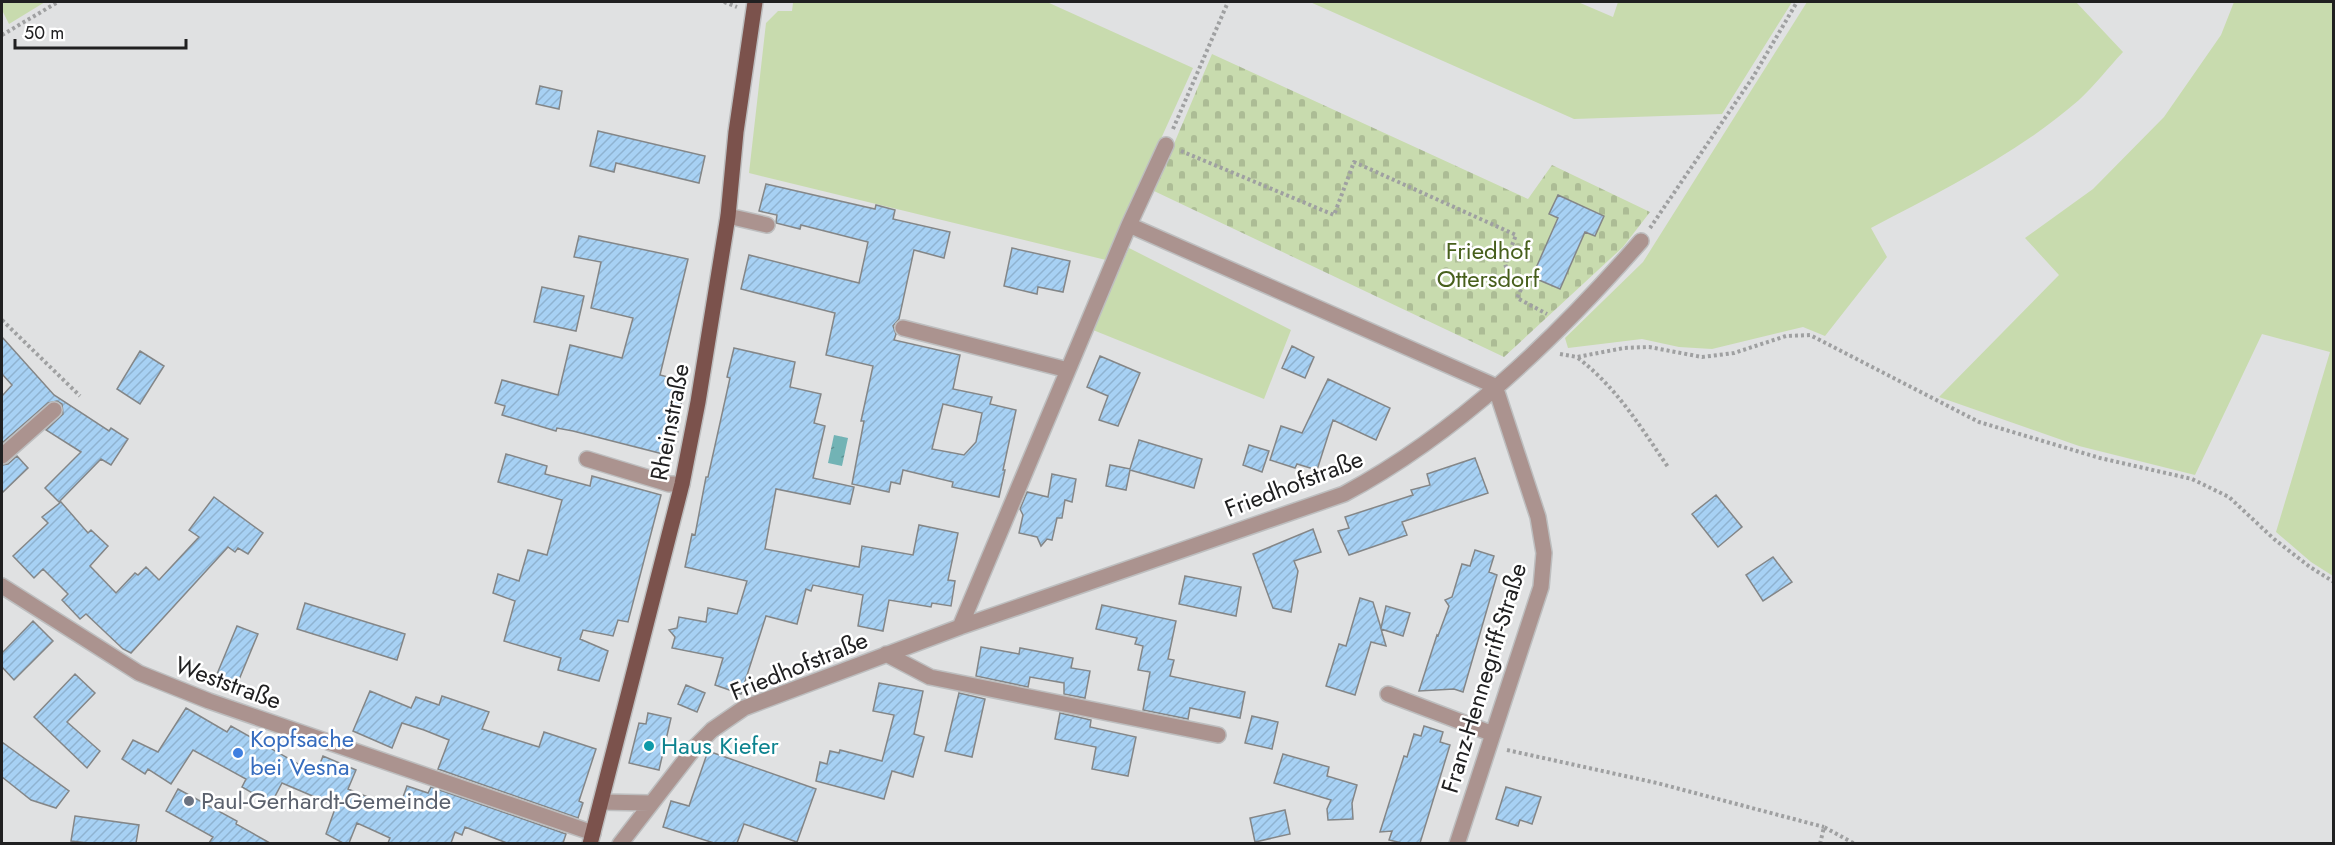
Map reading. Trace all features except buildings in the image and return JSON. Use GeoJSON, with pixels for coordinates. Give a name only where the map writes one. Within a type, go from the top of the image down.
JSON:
{"type":"FeatureCollection","features":[{"type":"Feature","properties":{"kind":"main road","name":"Rheinstraße"},"geometry":{"type":"LineString","coordinates":[[591,838],[682,484],[705,366],[728,216],[736,132],[755,2]]}},
{"type":"Feature","properties":{"kind":"street"},"geometry":{"type":"LineString","coordinates":[[960,627],[1129,225],[1166,145]]}},
{"type":"Feature","properties":{"kind":"street"},"geometry":{"type":"LineString","coordinates":[[728,216],[767,225]]}},
{"type":"Feature","properties":{"kind":"street"},"geometry":{"type":"LineString","coordinates":[[1129,225],[1495,386]]}},
{"type":"Feature","properties":{"kind":"street","name":"Friedhofstraße"},"geometry":{"type":"LineString","coordinates":[[620,843],[650,803],[712,730],[744,708],[960,627],[1344,494],[1384,473],[1419,449],[1543,345],[1592,297],[1641,241]]}},
{"type":"Feature","properties":{"kind":"street"},"geometry":{"type":"LineString","coordinates":[[903,328],[1068,370]]}},
{"type":"Feature","properties":{"kind":"street","name":"Franz-Hennegriff-Straße"},"geometry":{"type":"LineString","coordinates":[[1456,843],[1541,587],[1545,553],[1538,518],[1495,386]]}},
{"type":"Feature","properties":{"kind":"street"},"geometry":{"type":"LineString","coordinates":[[2,456],[54,410]]}},
{"type":"Feature","properties":{"kind":"street"},"geometry":{"type":"LineString","coordinates":[[588,459],[669,484],[682,484]]}},
{"type":"Feature","properties":{"kind":"street","name":"Weststraße"},"geometry":{"type":"LineString","coordinates":[[2,586],[139,673],[209,701],[591,838]]}},
{"type":"Feature","properties":{"kind":"street"},"geometry":{"type":"LineString","coordinates":[[886,654],[930,677],[1218,735]]}},
{"type":"Feature","properties":{"kind":"street"},"geometry":{"type":"LineString","coordinates":[[1388,694],[1491,740]]}},
{"type":"Feature","properties":{"kind":"street"},"geometry":{"type":"LineString","coordinates":[[601,802],[650,803]]}},
{"type":"Feature","properties":{"kind":"path"},"geometry":{"type":"LineString","coordinates":[[2,35],[58,2]]}},
{"type":"Feature","properties":{"kind":"path"},"geometry":{"type":"LineString","coordinates":[[1228,2],[1166,145],[1334,215],[1354,162],[1516,235],[1505,263],[1508,276],[1524,283],[1517,298],[1547,313],[1559,329]]}},
{"type":"Feature","properties":{"kind":"path"},"geometry":{"type":"LineString","coordinates":[[1641,241],[1753,77],[1797,2]]}},
{"type":"Feature","properties":{"kind":"path"},"geometry":{"type":"LineString","coordinates":[[2,320],[80,396]]}},
{"type":"Feature","properties":{"kind":"path"},"geometry":{"type":"LineString","coordinates":[[1543,345],[1561,355],[1577,357],[1624,348],[1649,347],[1702,357],[1734,353],[1786,336],[1810,335],[1979,422],[2100,458],[2192,479],[2220,492],[2229,497],[2274,539],[2334,582]]}},
{"type":"Feature","properties":{"kind":"path"},"geometry":{"type":"LineString","coordinates":[[1577,357],[1618,394],[1668,467]]}},
{"type":"Feature","properties":{"kind":"path"},"geometry":{"type":"LineString","coordinates":[[1491,740],[1824,827],[1855,843]]}},
{"type":"Feature","properties":{"kind":"path"},"geometry":{"type":"LineString","coordinates":[[1821,843],[1824,827]]}},
{"type":"Feature","properties":{"kind":"green space"},"geometry":{"type":"Polygon","coordinates":[[[2,2],[45,2],[9,24],[2,10],[2,2]]]}},
{"type":"Feature","properties":{"kind":"green space"},"geometry":{"type":"Polygon","coordinates":[[[791,2],[1047,2],[1193,68],[1106,260],[749,173],[766,23],[778,11],[792,11],[793,3],[791,2]]]}},
{"type":"Feature","properties":{"kind":"green space"},"geometry":{"type":"Polygon","coordinates":[[[1310,2],[1578,2],[1613,17],[1618,2],[1792,2],[1722,114],[1574,119],[1310,2]]]}},
{"type":"Feature","properties":{"kind":"green space"},"geometry":{"type":"Polygon","coordinates":[[[1807,2],[2076,2],[2123,52],[2079,100],[2030,137],[1979,170],[1871,228],[1887,257],[1825,336],[1803,327],[1712,349],[1679,347],[1642,339],[1568,348],[1565,338],[1643,262],[1807,2]]]}},
{"type":"Feature","properties":{"kind":"green space"},"geometry":{"type":"Polygon","coordinates":[[[2234,2],[2333,2],[2333,576],[2311,562],[2276,532],[2330,352],[2262,334],[2195,475],[2079,446],[1939,397],[2059,275],[2025,238],[2093,189],[2164,117],[2221,35],[2234,2]]]}},
{"type":"Feature","properties":{"kind":"green space","name":"Friedhof Ottersdorf"},"geometry":{"type":"Polygon","coordinates":[[[1212,54],[1528,199],[1552,165],[1650,212],[1623,247],[1504,357],[1154,191],[1212,54]]]}},
{"type":"Feature","properties":{"kind":"green space"},"geometry":{"type":"Polygon","coordinates":[[[1129,248],[1291,330],[1264,399],[1093,330],[1129,248]]]}},
{"type":"Feature","properties":{"kind":"water"},"geometry":{"type":"Polygon","coordinates":[[[834,435],[848,438],[842,466],[828,463],[834,435]]]}},
{"type":"Feature","properties":{"kind":"place","name":"Haus Kiefer"},"geometry":{"type":"Point","coordinates":[649,746]}},
{"type":"Feature","properties":{"kind":"place","name":"Kopfsache bei Vesna"},"geometry":{"type":"Point","coordinates":[238,753]}},
{"type":"Feature","properties":{"kind":"place","name":"Paul-Gerhardt-Gemeinde"},"geometry":{"type":"Point","coordinates":[189,801]}}]}
